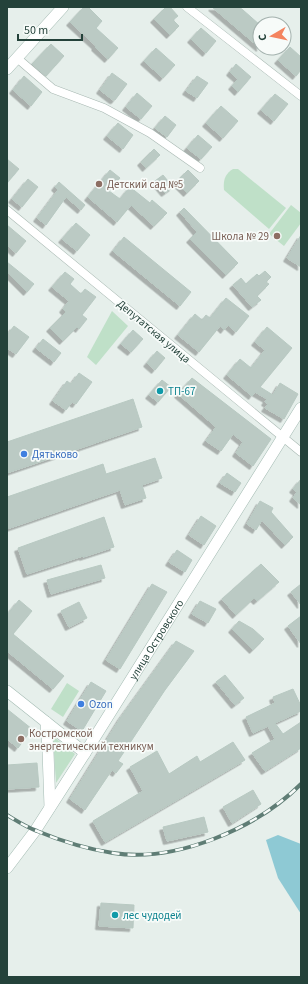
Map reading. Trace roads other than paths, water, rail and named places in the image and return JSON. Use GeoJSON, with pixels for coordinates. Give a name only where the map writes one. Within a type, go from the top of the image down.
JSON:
{"type":"FeatureCollection","features":[{"type":"Feature","properties":{"kind":"main road"},"geometry":{"type":"LineString","coordinates":[[7,69],[63,7]]}},
{"type":"Feature","properties":{"kind":"main road","name":"улица Островского"},"geometry":{"type":"LineString","coordinates":[[7,868],[35,830],[85,753],[301,408]]}},
{"type":"Feature","properties":{"kind":"main road"},"geometry":{"type":"LineString","coordinates":[[7,692],[85,753]]}},
{"type":"Feature","properties":{"kind":"main road"},"geometry":{"type":"LineString","coordinates":[[46,722],[50,807]]}},
{"type":"Feature","properties":{"kind":"street"},"geometry":{"type":"LineString","coordinates":[[187,7],[301,96]]}},
{"type":"Feature","properties":{"kind":"street"},"geometry":{"type":"LineString","coordinates":[[17,58],[53,89],[104,108],[150,133],[200,168]]}},
{"type":"Feature","properties":{"kind":"street","name":"Депутатская улица"},"geometry":{"type":"LineString","coordinates":[[7,210],[301,452]]}},
{"type":"Feature","properties":{"kind":"water"},"geometry":{"type":"Polygon","coordinates":[[[278,835],[301,844],[301,914],[278,878],[266,840],[278,835]]]}},
{"type":"Feature","properties":{"kind":"railway"},"geometry":{"type":"LineString","coordinates":[[7,815],[29,828],[46,835],[94,849],[113,853],[137,855],[163,853],[214,839],[239,828],[262,815],[283,800],[301,784]]}},
{"type":"Feature","properties":{"kind":"place","name":"Детский сад №5"},"geometry":{"type":"Point","coordinates":[99,184]}},
{"type":"Feature","properties":{"kind":"place","name":"Школа № 29"},"geometry":{"type":"Point","coordinates":[277,236]}},
{"type":"Feature","properties":{"kind":"place","name":"ТП-67"},"geometry":{"type":"Point","coordinates":[160,391]}},
{"type":"Feature","properties":{"kind":"place","name":"Дятьково"},"geometry":{"type":"Point","coordinates":[24,454]}},
{"type":"Feature","properties":{"kind":"place","name":"Ozon"},"geometry":{"type":"Point","coordinates":[81,704]}},
{"type":"Feature","properties":{"kind":"place","name":"Костромской энергетический техникум"},"geometry":{"type":"Point","coordinates":[21,739]}},
{"type":"Feature","properties":{"kind":"place","name":"лес чудодей"},"geometry":{"type":"Point","coordinates":[115,915]}}]}
